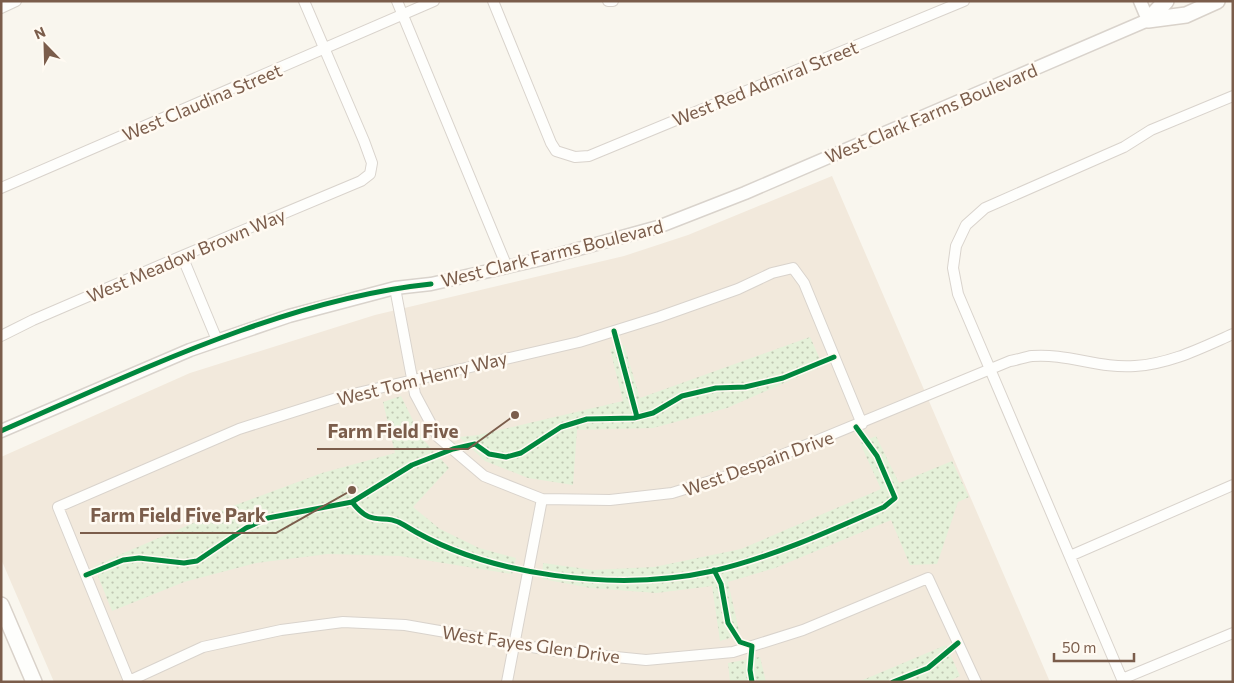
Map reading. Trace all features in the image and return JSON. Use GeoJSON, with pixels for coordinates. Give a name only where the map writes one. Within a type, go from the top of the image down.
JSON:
{"type":"FeatureCollection","features":[{"type":"Feature","properties":{"kind":"main road","name":"West Clark Farms Boulevard"},"geometry":{"type":"LineString","coordinates":[[1148,20],[1166,1]]}},
{"type":"Feature","properties":{"kind":"main road","name":"West Clark Farms Boulevard"},"geometry":{"type":"LineString","coordinates":[[1148,20],[1186,15],[1217,1]]}},
{"type":"Feature","properties":{"kind":"main road"},"geometry":{"type":"LineString","coordinates":[[1,605],[34,682]]}},
{"type":"Feature","properties":{"kind":"street"},"geometry":{"type":"LineString","coordinates":[[1,8],[16,1]]}},
{"type":"Feature","properties":{"kind":"street"},"geometry":{"type":"LineString","coordinates":[[304,1],[325,49]]}},
{"type":"Feature","properties":{"kind":"street"},"geometry":{"type":"LineString","coordinates":[[397,1],[507,267]]}},
{"type":"Feature","properties":{"kind":"street","name":"West Claudina Street"},"geometry":{"type":"LineString","coordinates":[[1,188],[434,1]]}},
{"type":"Feature","properties":{"kind":"street","name":"West Red Admiral Street"},"geometry":{"type":"LineString","coordinates":[[493,1],[551,143],[556,152],[565,156],[589,156],[964,1]]}},
{"type":"Feature","properties":{"kind":"street"},"geometry":{"type":"LineString","coordinates":[[608,1],[613,1]]}},
{"type":"Feature","properties":{"kind":"street"},"geometry":{"type":"LineString","coordinates":[[1140,1],[1148,20]]}},
{"type":"Feature","properties":{"kind":"street","name":"West Clark Farms Boulevard"},"geometry":{"type":"LineString","coordinates":[[1,431],[190,350],[344,300],[395,288],[431,284],[507,267],[658,227],[745,193],[1148,20]]}},
{"type":"Feature","properties":{"kind":"street","name":"West Meadow Brown Way"},"geometry":{"type":"LineString","coordinates":[[1,336],[33,320],[361,181],[370,174],[372,162],[325,49]]}},
{"type":"Feature","properties":{"kind":"street"},"geometry":{"type":"LineString","coordinates":[[1233,96],[1151,130],[1124,147],[984,208],[966,225],[956,246],[953,268],[958,294],[1122,679],[1233,633]]}},
{"type":"Feature","properties":{"kind":"street"},"geometry":{"type":"LineString","coordinates":[[182,256],[217,340]]}},
{"type":"Feature","properties":{"kind":"street","name":"West Tom Henry Way"},"geometry":{"type":"LineString","coordinates":[[129,680],[58,507],[239,429],[340,397],[579,342],[659,317],[738,289],[772,273],[793,268],[804,284],[862,424]]}},
{"type":"Feature","properties":{"kind":"street","name":"West Despain Drive"},"geometry":{"type":"LineString","coordinates":[[395,288],[415,394],[438,437],[484,476],[542,499],[610,500],[672,494],[743,471],[991,370],[1032,356],[1056,356],[1099,364],[1134,366],[1166,361],[1233,334]]}},
{"type":"Feature","properties":{"kind":"street"},"geometry":{"type":"LineString","coordinates":[[1070,556],[1233,486]]}},
{"type":"Feature","properties":{"kind":"street"},"geometry":{"type":"LineString","coordinates":[[507,682],[542,499]]}},
{"type":"Feature","properties":{"kind":"street","name":"West Fayes Glen Drive"},"geometry":{"type":"LineString","coordinates":[[129,680],[203,647],[281,630],[343,622],[405,625],[555,651],[646,660],[733,652],[803,630],[928,578],[976,682]]}},
{"type":"Feature","properties":{"kind":"shaded area"},"geometry":{"type":"Polygon","coordinates":[[[832,176],[1050,682],[54,682],[1,559],[1,457],[190,373],[375,315],[624,256],[688,235],[832,176]]]}},
{"type":"Feature","properties":{"kind":"green space"},"geometry":{"type":"Polygon","coordinates":[[[810,337],[823,366],[727,408],[653,428],[577,430],[573,485],[528,478],[485,461],[459,437],[478,435],[623,401],[610,349],[624,345],[640,398],[810,337]]]}},
{"type":"Feature","properties":{"kind":"green space"},"geometry":{"type":"Polygon","coordinates":[[[401,396],[421,437],[449,468],[413,507],[440,529],[479,548],[516,558],[512,574],[400,556],[328,554],[256,563],[184,582],[112,611],[94,566],[230,507],[322,473],[395,453],[383,402],[401,396]]]}},
{"type":"Feature","properties":{"kind":"green space"},"geometry":{"type":"Polygon","coordinates":[[[876,436],[899,483],[952,461],[969,497],[958,502],[937,564],[910,565],[891,520],[775,568],[728,582],[740,635],[720,641],[712,586],[656,593],[591,588],[542,579],[543,563],[593,570],[654,567],[741,549],[881,489],[860,443],[876,436]]]}},
{"type":"Feature","properties":{"kind":"green space"},"geometry":{"type":"Polygon","coordinates":[[[946,645],[960,676],[947,682],[858,682],[946,645]]]}},
{"type":"Feature","properties":{"kind":"green space"},"geometry":{"type":"Polygon","coordinates":[[[760,657],[766,682],[730,682],[728,663],[760,657]]]}},
{"type":"Feature","properties":{"kind":"cycle path"},"geometry":{"type":"LineString","coordinates":[[1,431],[157,363],[266,322],[321,305],[376,292],[431,284]]}},
{"type":"Feature","properties":{"kind":"cycle path"},"geometry":{"type":"LineString","coordinates":[[614,331],[637,417]]}},
{"type":"Feature","properties":{"kind":"cycle path"},"geometry":{"type":"LineString","coordinates":[[86,575],[123,560],[139,558],[184,563],[197,561],[246,528],[268,518],[352,502],[412,465],[453,449],[475,444],[489,454],[506,457],[521,453],[561,427],[587,419],[634,418],[653,413],[682,396],[716,388],[745,387],[783,378],[834,357]]}},
{"type":"Feature","properties":{"kind":"cycle path"},"geometry":{"type":"LineString","coordinates":[[352,502],[372,518],[396,521],[437,543],[474,557],[513,568],[595,579],[636,580],[676,577],[713,571],[757,559],[821,535],[884,507],[895,498],[877,456],[856,427]]}},
{"type":"Feature","properties":{"kind":"cycle path"},"geometry":{"type":"LineString","coordinates":[[714,570],[721,584],[728,623],[740,642],[752,646],[750,670],[752,682]]}},
{"type":"Feature","properties":{"kind":"cycle path"},"geometry":{"type":"LineString","coordinates":[[893,682],[928,668],[958,643]]}},
{"type":"Feature","properties":{"kind":"place","name":"Farm Field Five"},"geometry":{"type":"Point","coordinates":[515,415]}},
{"type":"Feature","properties":{"kind":"place","name":"Farm Field Five Park"},"geometry":{"type":"Point","coordinates":[352,490]}}]}
